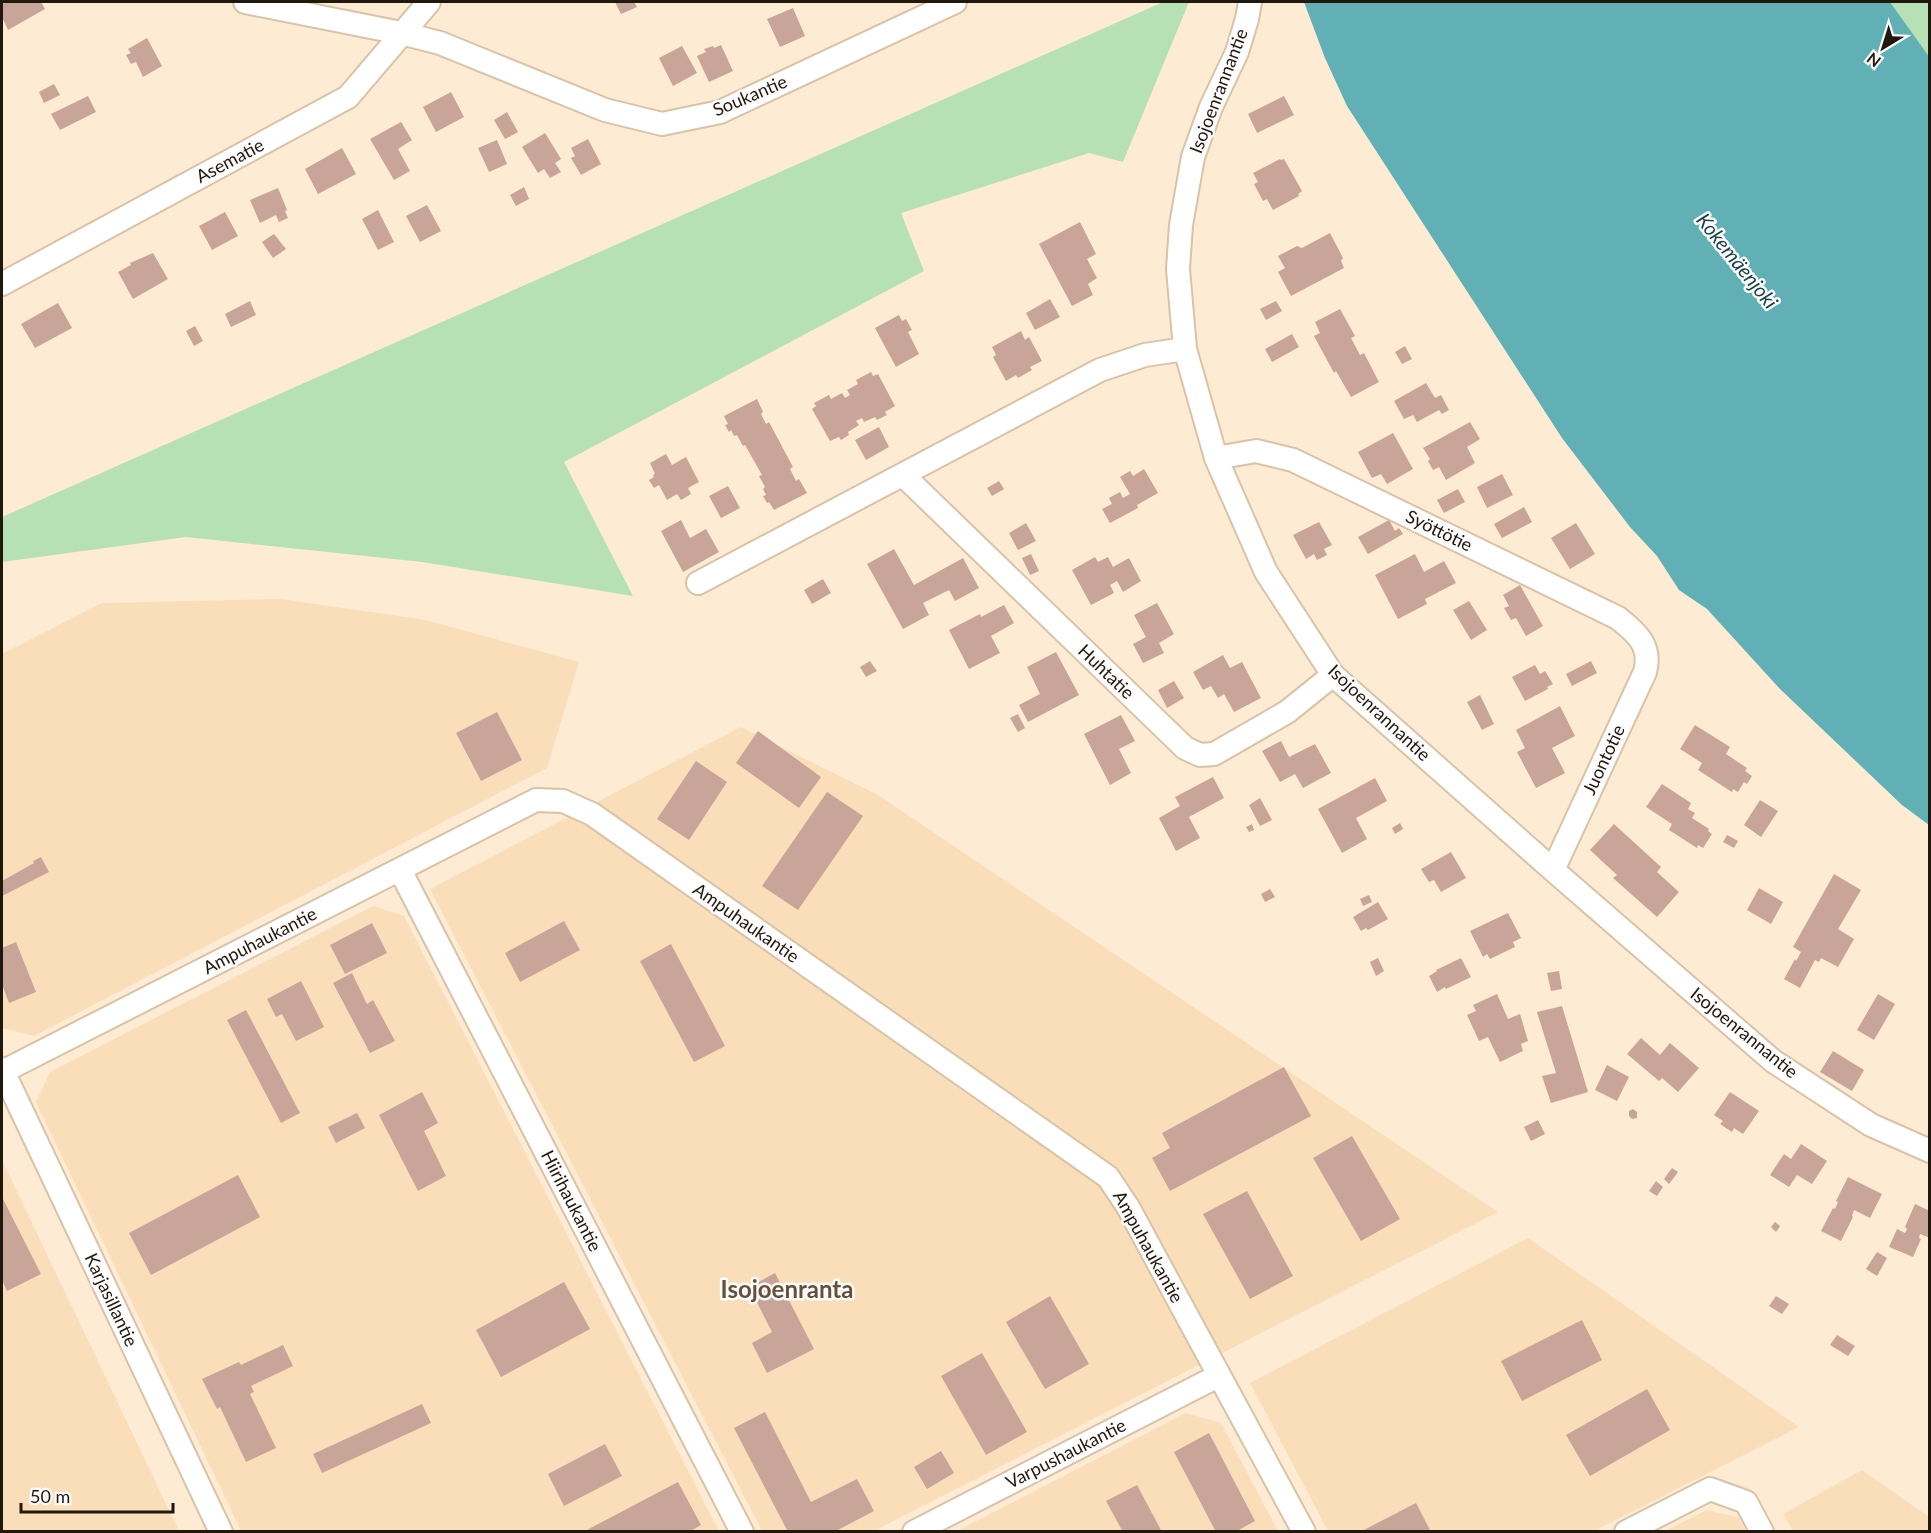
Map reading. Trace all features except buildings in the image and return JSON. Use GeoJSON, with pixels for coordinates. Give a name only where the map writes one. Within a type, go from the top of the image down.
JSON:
{"type":"FeatureCollection","features":[{"type":"Feature","properties":{"kind":"street","name":"Soukantie"},"geometry":{"type":"LineString","coordinates":[[245,2],[440,43],[605,110],[662,124],[720,112],[955,2]]}},
{"type":"Feature","properties":{"kind":"street","name":"Asematie"},"geometry":{"type":"LineString","coordinates":[[2,284],[348,97],[429,2]]}},
{"type":"Feature","properties":{"kind":"street","name":"Isojoenrannantie"},"geometry":{"type":"LineString","coordinates":[[1250,2],[1237,52],[1211,107],[1193,157],[1181,225],[1178,269],[1185,349],[1216,458],[1266,572],[1332,675],[1553,870],[1773,1061],[1871,1125],[1929,1151]]}},
{"type":"Feature","properties":{"kind":"street"},"geometry":{"type":"LineString","coordinates":[[698,583],[1100,370],[1145,355],[1185,349]]}},
{"type":"Feature","properties":{"kind":"street","name":"Syöttötie"},"geometry":{"type":"LineString","coordinates":[[1216,458],[1256,452],[1293,460],[1618,618],[1636,632],[1645,648]]}},
{"type":"Feature","properties":{"kind":"street","name":"Huhtatie"},"geometry":{"type":"LineString","coordinates":[[903,475],[1185,748],[1200,755],[1215,754],[1287,712],[1332,675]]}},
{"type":"Feature","properties":{"kind":"street","name":"Juontotie"},"geometry":{"type":"LineString","coordinates":[[1553,870],[1645,672],[1648,659],[1645,648]]}},
{"type":"Feature","properties":{"kind":"street","name":"Ampuhaukantie"},"geometry":{"type":"LineString","coordinates":[[2,1071],[536,800],[562,801],[592,814],[1108,1177],[1128,1207],[1304,1532]]}},
{"type":"Feature","properties":{"kind":"street","name":"Hiirihaukantie"},"geometry":{"type":"LineString","coordinates":[[400,870],[741,1532]]}},
{"type":"Feature","properties":{"kind":"street","name":"Karjasillantie"},"geometry":{"type":"LineString","coordinates":[[2,1071],[221,1532]]}},
{"type":"Feature","properties":{"kind":"street","name":"Varpushaukantie"},"geometry":{"type":"LineString","coordinates":[[914,1532],[1218,1376]]}},
{"type":"Feature","properties":{"kind":"street"},"geometry":{"type":"LineString","coordinates":[[1626,1532],[1710,1489],[1746,1502],[1762,1532]]}},
{"type":"Feature","properties":{"kind":"shaded area"},"geometry":{"type":"Polygon","coordinates":[[[281,599],[426,620],[579,662],[547,768],[34,1036],[2,1028],[2,654],[102,603],[281,599]]]}},
{"type":"Feature","properties":{"kind":"shaded area"},"geometry":{"type":"Polygon","coordinates":[[[741,727],[878,795],[1498,1212],[874,1531],[762,1531],[430,889],[741,727]]]}},
{"type":"Feature","properties":{"kind":"shaded area"},"geometry":{"type":"Polygon","coordinates":[[[373,906],[404,916],[719,1531],[241,1531],[36,1102],[50,1072],[373,906]]]}},
{"type":"Feature","properties":{"kind":"shaded area"},"geometry":{"type":"Polygon","coordinates":[[[2,1160],[179,1531],[2,1531],[2,1160]]]}},
{"type":"Feature","properties":{"kind":"shaded area"},"geometry":{"type":"Polygon","coordinates":[[[1528,1238],[1799,1427],[1594,1531],[1328,1531],[1250,1383],[1528,1238]]]}},
{"type":"Feature","properties":{"kind":"shaded area"},"geometry":{"type":"Polygon","coordinates":[[[1186,1413],[1221,1423],[1278,1531],[955,1532],[1186,1413]]]}},
{"type":"Feature","properties":{"kind":"shaded area"},"geometry":{"type":"Polygon","coordinates":[[[1862,1470],[1929,1517],[1929,1531],[1793,1531],[1783,1514],[1862,1470]]]}},
{"type":"Feature","properties":{"kind":"shaded area"},"geometry":{"type":"Polygon","coordinates":[[[1707,1510],[1739,1518],[1746,1531],[1665,1531],[1707,1510]]]}},
{"type":"Feature","properties":{"kind":"green space"},"geometry":{"type":"Polygon","coordinates":[[[1163,2],[1189,2],[1123,162],[1089,153],[901,213],[924,271],[564,462],[633,596],[422,562],[186,537],[2,562],[2,517],[1163,2]]]}},
{"type":"Feature","properties":{"kind":"green space"},"geometry":{"type":"Polygon","coordinates":[[[1890,2],[1929,2],[1929,58],[1890,2]]]}},
{"type":"Feature","properties":{"kind":"water","name":"Kokemäenjoki"},"geometry":{"type":"Polygon","coordinates":[[[1304,2],[1890,2],[1930,58],[1929,825],[1902,805],[1780,689],[1707,609],[1679,590],[1657,556],[1630,527],[1562,438],[1347,106],[1325,58],[1304,2]]]}},
{"type":"Feature","properties":{"kind":"district","name":"Isojoenranta"},"geometry":{"type":"Point","coordinates":[787,1290]}}]}
